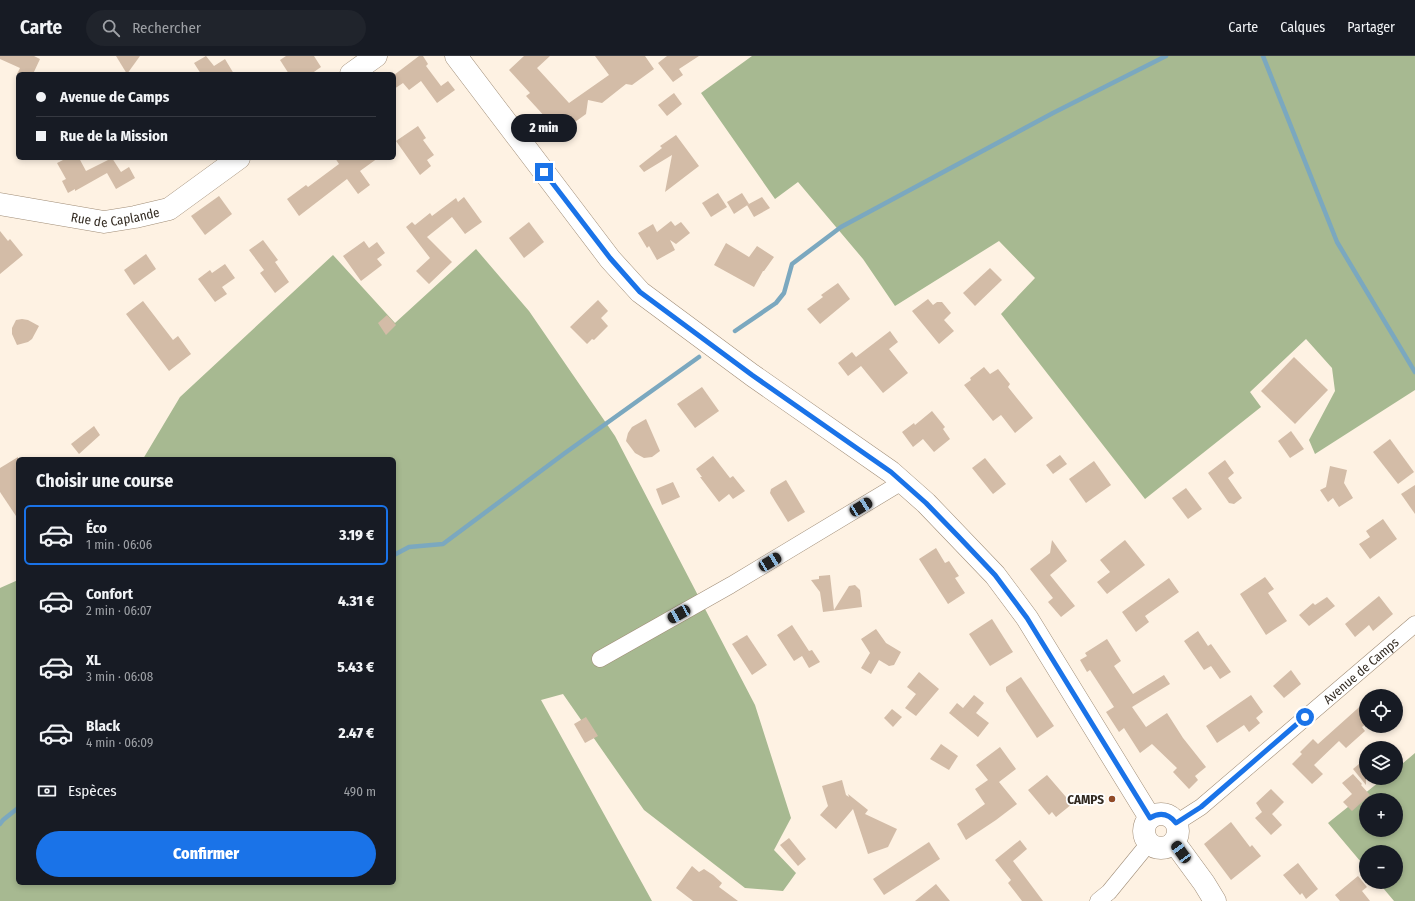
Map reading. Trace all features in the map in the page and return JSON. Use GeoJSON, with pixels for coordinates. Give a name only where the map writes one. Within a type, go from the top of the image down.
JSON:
{"type":"FeatureCollection","features":[{"type":"Feature","properties":{"kind":"main road"},"geometry":{"type":"LineString","coordinates":[[355,72],[376,56]]}},
{"type":"Feature","properties":{"kind":"main road"},"geometry":{"type":"LineString","coordinates":[[456,56],[605,252],[640,292],[752,375],[891,472],[937,514],[995,575],[1027,618],[1150,818]]}},
{"type":"Feature","properties":{"kind":"main road","name":"Rue de Caplande"},"geometry":{"type":"LineString","coordinates":[[0,204],[104,222],[135,217],[169,209],[236,160]]}},
{"type":"Feature","properties":{"kind":"main road"},"geometry":{"type":"LineString","coordinates":[[1175,832],[1164,847],[1159,848],[1149,842],[1144,833],[1150,818],[1154,816],[1164,814],[1173,819],[1175,832],[1215,901]]}},
{"type":"Feature","properties":{"kind":"street"},"geometry":{"type":"LineString","coordinates":[[600,659],[731,585],[902,482]]}},
{"type":"Feature","properties":{"kind":"street","name":"Avenue de Camps"},"geometry":{"type":"LineString","coordinates":[[1175,832],[1201,807],[1415,624]]}},
{"type":"Feature","properties":{"kind":"street"},"geometry":{"type":"LineString","coordinates":[[1098,901],[1108,892],[1149,842]]}},
{"type":"Feature","properties":{"kind":"green space"},"geometry":{"type":"Polygon","coordinates":[[[752,56],[1415,56],[1415,390],[1315,454],[1309,440],[1335,391],[1332,368],[1306,339],[1250,392],[1261,407],[1145,499],[1001,314],[1035,278],[999,241],[895,306],[863,259],[798,182],[775,199],[701,93],[752,56]]]}},
{"type":"Feature","properties":{"kind":"green space"},"geometry":{"type":"Polygon","coordinates":[[[476,249],[529,311],[615,436],[755,705],[791,818],[774,850],[796,873],[783,891],[745,888],[644,810],[563,694],[541,700],[652,901],[0,901],[0,588],[16,581],[16,885],[396,885],[396,457],[144,457],[180,397],[333,255],[395,323],[476,249]]]}},
{"type":"Feature","properties":{"kind":"green space"},"geometry":{"type":"Polygon","coordinates":[[[1415,753],[1415,901],[1394,901],[1384,889],[1403,889],[1403,845],[1359,845],[1359,860],[1328,823],[1359,798],[1359,837],[1403,837],[1403,793],[1365,793],[1375,785],[1403,785],[1403,763],[1415,753]]]}},
{"type":"Feature","properties":{"kind":"building"},"geometry":{"type":"Polygon","coordinates":[[[0,56],[34,56],[40,59],[34,72],[18,72],[20,68],[0,59],[0,56]]]}},
{"type":"Feature","properties":{"kind":"building"},"geometry":{"type":"Polygon","coordinates":[[[116,56],[140,56],[128,72],[126,72],[116,56]]]}},
{"type":"Feature","properties":{"kind":"building"},"geometry":{"type":"Polygon","coordinates":[[[206,56],[214,66],[225,59],[233,72],[200,72],[194,63],[206,56]]]}},
{"type":"Feature","properties":{"kind":"building"},"geometry":{"type":"Polygon","coordinates":[[[286,56],[314,56],[321,67],[314,72],[288,72],[280,60],[286,56]]]}},
{"type":"Feature","properties":{"kind":"building"},"geometry":{"type":"Polygon","coordinates":[[[419,56],[423,56],[428,64],[426,66],[441,86],[448,81],[455,90],[437,103],[421,81],[409,90],[403,83],[396,88],[396,73],[419,56]]]}},
{"type":"Feature","properties":{"kind":"building"},"geometry":{"type":"Polygon","coordinates":[[[524,56],[550,56],[537,68],[569,103],[609,75],[595,56],[645,56],[654,69],[632,85],[626,84],[602,103],[588,100],[586,114],[553,138],[542,123],[547,119],[526,96],[530,93],[509,70],[524,56]]]}},
{"type":"Feature","properties":{"kind":"building"},"geometry":{"type":"Polygon","coordinates":[[[667,56],[699,56],[679,69],[683,75],[673,82],[658,63],[667,56]]]}},
{"type":"Feature","properties":{"kind":"building"},"geometry":{"type":"Polygon","coordinates":[[[674,93],[682,104],[667,116],[658,105],[674,93]]]}},
{"type":"Feature","properties":{"kind":"building"},"geometry":{"type":"Polygon","coordinates":[[[418,126],[426,138],[423,140],[434,155],[427,160],[431,166],[420,175],[396,141],[418,126]]]}},
{"type":"Feature","properties":{"kind":"building"},"geometry":{"type":"Polygon","coordinates":[[[676,135],[699,166],[665,192],[672,155],[644,172],[639,166],[662,148],[660,146],[676,135]]]}},
{"type":"Feature","properties":{"kind":"building"},"geometry":{"type":"Polygon","coordinates":[[[63,160],[80,160],[86,171],[108,160],[113,160],[121,172],[129,167],[135,178],[116,189],[107,173],[75,191],[75,189],[68,193],[62,181],[66,179],[57,163],[63,160]]]}},
{"type":"Feature","properties":{"kind":"building"},"geometry":{"type":"Polygon","coordinates":[[[336,160],[375,160],[360,171],[370,185],[358,194],[347,179],[299,216],[287,199],[306,185],[308,187],[339,164],[336,160]]]}},
{"type":"Feature","properties":{"kind":"building"},"geometry":{"type":"Polygon","coordinates":[[[718,193],[727,207],[711,217],[702,203],[718,193]]]}},
{"type":"Feature","properties":{"kind":"building"},"geometry":{"type":"Polygon","coordinates":[[[742,193],[749,204],[734,214],[727,202],[742,193]]]}},
{"type":"Feature","properties":{"kind":"building"},"geometry":{"type":"Polygon","coordinates":[[[219,196],[232,214],[205,235],[191,216],[219,196]]]}},
{"type":"Feature","properties":{"kind":"building"},"geometry":{"type":"Polygon","coordinates":[[[464,197],[482,222],[465,234],[452,217],[427,237],[452,262],[429,284],[416,271],[430,258],[406,227],[412,222],[415,225],[430,213],[432,216],[456,198],[458,202],[464,197]]]}},
{"type":"Feature","properties":{"kind":"building"},"geometry":{"type":"Polygon","coordinates":[[[762,197],[770,208],[754,217],[747,205],[762,197]]]}},
{"type":"Feature","properties":{"kind":"building"},"geometry":{"type":"Polygon","coordinates":[[[671,221],[675,226],[681,222],[690,233],[676,244],[670,240],[675,250],[657,260],[649,246],[647,248],[638,233],[653,224],[657,232],[671,221]]]}},
{"type":"Feature","properties":{"kind":"building"},"geometry":{"type":"Polygon","coordinates":[[[529,222],[544,242],[524,258],[509,238],[529,222]]]}},
{"type":"Feature","properties":{"kind":"building"},"geometry":{"type":"Polygon","coordinates":[[[0,231],[8,241],[10,239],[23,255],[0,274],[0,231]]]}},
{"type":"Feature","properties":{"kind":"building"},"geometry":{"type":"Polygon","coordinates":[[[263,240],[278,260],[275,262],[289,282],[275,293],[260,273],[264,270],[249,250],[263,240]]]}},
{"type":"Feature","properties":{"kind":"building"},"geometry":{"type":"Polygon","coordinates":[[[364,241],[369,248],[377,242],[385,253],[377,259],[382,265],[361,281],[343,256],[364,241]]]}},
{"type":"Feature","properties":{"kind":"building"},"geometry":{"type":"Polygon","coordinates":[[[726,243],[749,257],[757,246],[774,257],[763,271],[754,287],[714,265],[726,243]]]}},
{"type":"Feature","properties":{"kind":"building"},"geometry":{"type":"Polygon","coordinates":[[[146,254],[156,269],[134,285],[124,270],[146,254]]]}},
{"type":"Feature","properties":{"kind":"building"},"geometry":{"type":"Polygon","coordinates":[[[225,264],[235,278],[222,287],[227,294],[215,302],[198,279],[210,270],[212,273],[225,264]]]}},
{"type":"Feature","properties":{"kind":"building"},"geometry":{"type":"Polygon","coordinates":[[[990,268],[1002,280],[975,306],[963,293],[990,268]]]}},
{"type":"Feature","properties":{"kind":"building"},"geometry":{"type":"Polygon","coordinates":[[[838,283],[850,299],[820,324],[807,309],[823,297],[821,295],[838,283]]]}},
{"type":"Feature","properties":{"kind":"building"},"geometry":{"type":"Polygon","coordinates":[[[928,299],[933,305],[937,302],[942,302],[951,313],[944,320],[954,331],[939,344],[912,311],[928,299]]]}},
{"type":"Feature","properties":{"kind":"building"},"geometry":{"type":"Polygon","coordinates":[[[598,300],[608,311],[601,318],[608,326],[594,340],[592,339],[587,344],[570,327],[598,300]]]}},
{"type":"Feature","properties":{"kind":"building"},"geometry":{"type":"Polygon","coordinates":[[[143,301],[173,340],[178,336],[191,354],[169,371],[126,314],[143,301]]]}},
{"type":"Feature","properties":{"kind":"building"},"geometry":{"type":"Polygon","coordinates":[[[387,315],[396,325],[386,335],[378,323],[387,315]]]}},
{"type":"Feature","properties":{"kind":"building"},"geometry":{"type":"Polygon","coordinates":[[[16,320],[28,320],[39,326],[32,339],[28,342],[17,345],[12,334],[12,328],[16,320]]]}},
{"type":"Feature","properties":{"kind":"building"},"geometry":{"type":"Polygon","coordinates":[[[890,331],[898,342],[889,349],[908,373],[883,393],[861,366],[848,376],[838,363],[852,352],[856,357],[890,331]]]}},
{"type":"Feature","properties":{"kind":"building"},"geometry":{"type":"Polygon","coordinates":[[[1294,357],[1328,390],[1295,424],[1261,391],[1294,357]]]}},
{"type":"Feature","properties":{"kind":"building"},"geometry":{"type":"Polygon","coordinates":[[[984,367],[990,374],[998,369],[1010,384],[1008,387],[1033,418],[1015,433],[1001,415],[993,421],[964,385],[984,367]]]}},
{"type":"Feature","properties":{"kind":"building"},"geometry":{"type":"Polygon","coordinates":[[[702,387],[719,411],[695,428],[677,404],[702,387]]]}},
{"type":"Feature","properties":{"kind":"building"},"geometry":{"type":"Polygon","coordinates":[[[932,411],[945,427],[943,429],[950,439],[934,452],[923,439],[913,447],[902,432],[914,423],[915,425],[932,411]]]}},
{"type":"Feature","properties":{"kind":"building"},"geometry":{"type":"Polygon","coordinates":[[[646,419],[660,451],[652,457],[644,458],[635,453],[626,441],[628,433],[632,427],[646,419]]]}},
{"type":"Feature","properties":{"kind":"building"},"geometry":{"type":"Polygon","coordinates":[[[94,426],[100,435],[79,454],[71,444],[94,426]]]}},
{"type":"Feature","properties":{"kind":"building"},"geometry":{"type":"Polygon","coordinates":[[[1291,431],[1304,449],[1290,458],[1278,441],[1291,431]]]}},
{"type":"Feature","properties":{"kind":"building"},"geometry":{"type":"Polygon","coordinates":[[[1390,439],[1414,472],[1398,484],[1373,452],[1390,439]]]}},
{"type":"Feature","properties":{"kind":"building"},"geometry":{"type":"Polygon","coordinates":[[[1060,455],[1067,464],[1053,474],[1046,465],[1060,455]]]}},
{"type":"Feature","properties":{"kind":"building"},"geometry":{"type":"Polygon","coordinates":[[[713,456],[730,478],[733,476],[745,491],[733,499],[729,494],[719,502],[700,477],[702,477],[696,469],[713,456]]]}},
{"type":"Feature","properties":{"kind":"building"},"geometry":{"type":"Polygon","coordinates":[[[16,458],[16,516],[0,492],[0,468],[16,458]]]}},
{"type":"Feature","properties":{"kind":"building"},"geometry":{"type":"Polygon","coordinates":[[[985,458],[1006,484],[993,494],[972,468],[985,458]]]}},
{"type":"Feature","properties":{"kind":"building"},"geometry":{"type":"Polygon","coordinates":[[[1225,460],[1234,473],[1228,478],[1242,498],[1234,504],[1229,503],[1208,473],[1225,460]]]}},
{"type":"Feature","properties":{"kind":"building"},"geometry":{"type":"Polygon","coordinates":[[[1094,461],[1111,485],[1086,503],[1069,479],[1094,461]]]}},
{"type":"Feature","properties":{"kind":"building"},"geometry":{"type":"Polygon","coordinates":[[[1330,466],[1347,470],[1344,483],[1353,498],[1339,507],[1333,498],[1328,502],[1320,490],[1326,487],[1330,466]]]}},
{"type":"Feature","properties":{"kind":"building"},"geometry":{"type":"Polygon","coordinates":[[[786,480],[805,512],[788,522],[770,493],[771,489],[786,480]]]}},
{"type":"Feature","properties":{"kind":"building"},"geometry":{"type":"Polygon","coordinates":[[[673,482],[680,497],[662,505],[656,489],[673,482]]]}},
{"type":"Feature","properties":{"kind":"building"},"geometry":{"type":"Polygon","coordinates":[[[1415,485],[1415,514],[1401,494],[1415,485]]]}},
{"type":"Feature","properties":{"kind":"building"},"geometry":{"type":"Polygon","coordinates":[[[1186,488],[1202,509],[1188,519],[1172,498],[1186,488]]]}},
{"type":"Feature","properties":{"kind":"building"},"geometry":{"type":"Polygon","coordinates":[[[1383,519],[1397,539],[1370,559],[1359,544],[1370,537],[1366,531],[1383,519]]]}},
{"type":"Feature","properties":{"kind":"building"},"geometry":{"type":"Polygon","coordinates":[[[1052,540],[1067,561],[1050,575],[1075,606],[1061,617],[1048,602],[1053,598],[1030,569],[1050,553],[1052,540]]]}},
{"type":"Feature","properties":{"kind":"building"},"geometry":{"type":"Polygon","coordinates":[[[1125,540],[1145,565],[1107,594],[1097,582],[1110,572],[1100,560],[1125,540]]]}},
{"type":"Feature","properties":{"kind":"building"},"geometry":{"type":"Polygon","coordinates":[[[936,548],[945,563],[949,561],[959,576],[955,578],[965,593],[948,604],[919,559],[936,548]]]}},
{"type":"Feature","properties":{"kind":"building"},"geometry":{"type":"Polygon","coordinates":[[[830,575],[834,610],[849,586],[855,585],[860,590],[862,607],[823,612],[820,592],[811,580],[819,579],[819,576],[830,575]]]}},
{"type":"Feature","properties":{"kind":"building"},"geometry":{"type":"Polygon","coordinates":[[[1265,577],[1274,589],[1268,593],[1287,621],[1266,635],[1240,594],[1265,577]]]}},
{"type":"Feature","properties":{"kind":"building"},"geometry":{"type":"Polygon","coordinates":[[[1169,578],[1179,592],[1145,616],[1149,622],[1136,632],[1122,612],[1169,578]]]}},
{"type":"Feature","properties":{"kind":"building"},"geometry":{"type":"Polygon","coordinates":[[[1379,596],[1393,614],[1373,631],[1369,625],[1355,637],[1345,624],[1379,596]]]}},
{"type":"Feature","properties":{"kind":"building"},"geometry":{"type":"Polygon","coordinates":[[[1327,597],[1335,606],[1309,626],[1299,615],[1313,603],[1315,605],[1327,597]]]}},
{"type":"Feature","properties":{"kind":"building"},"geometry":{"type":"Polygon","coordinates":[[[992,619],[1013,652],[990,666],[969,634],[992,619]]]}},
{"type":"Feature","properties":{"kind":"building"},"geometry":{"type":"Polygon","coordinates":[[[792,625],[809,651],[812,650],[820,662],[809,668],[802,656],[794,661],[777,635],[792,625]]]}},
{"type":"Feature","properties":{"kind":"building"},"geometry":{"type":"Polygon","coordinates":[[[876,629],[886,643],[901,652],[894,665],[889,666],[879,660],[871,674],[861,668],[870,653],[861,639],[876,629]]]}},
{"type":"Feature","properties":{"kind":"building"},"geometry":{"type":"Polygon","coordinates":[[[1198,631],[1208,646],[1211,644],[1231,672],[1220,679],[1211,666],[1204,670],[1184,641],[1198,631]]]}},
{"type":"Feature","properties":{"kind":"building"},"geometry":{"type":"Polygon","coordinates":[[[747,635],[767,665],[752,675],[732,644],[747,635]]]}},
{"type":"Feature","properties":{"kind":"building"},"geometry":{"type":"Polygon","coordinates":[[[1107,639],[1121,661],[1114,666],[1133,694],[1164,675],[1170,684],[1132,707],[1146,727],[1167,713],[1183,738],[1206,767],[1195,776],[1198,780],[1189,789],[1173,772],[1177,768],[1152,744],[1140,753],[1124,728],[1119,732],[1106,712],[1114,707],[1090,670],[1087,672],[1080,660],[1087,656],[1085,653],[1107,639]]]}},
{"type":"Feature","properties":{"kind":"building"},"geometry":{"type":"Polygon","coordinates":[[[1291,670],[1301,684],[1284,698],[1273,686],[1291,670]]]}},
{"type":"Feature","properties":{"kind":"building"},"geometry":{"type":"Polygon","coordinates":[[[919,672],[939,689],[916,716],[905,708],[916,694],[907,687],[919,672]]]}},
{"type":"Feature","properties":{"kind":"building"},"geometry":{"type":"Polygon","coordinates":[[[1021,677],[1054,726],[1037,738],[1006,691],[1006,687],[1021,677]]]}},
{"type":"Feature","properties":{"kind":"building"},"geometry":{"type":"Polygon","coordinates":[[[974,695],[984,703],[976,713],[989,723],[978,737],[949,713],[957,703],[963,708],[974,695]]]}},
{"type":"Feature","properties":{"kind":"building"},"geometry":{"type":"Polygon","coordinates":[[[1251,695],[1263,712],[1256,718],[1260,723],[1249,732],[1244,725],[1217,743],[1206,726],[1251,695]]]}},
{"type":"Feature","properties":{"kind":"building"},"geometry":{"type":"Polygon","coordinates":[[[1359,707],[1359,733],[1363,733],[1346,748],[1339,741],[1314,765],[1323,774],[1312,784],[1292,764],[1302,754],[1300,752],[1313,739],[1318,744],[1359,707]]]}},
{"type":"Feature","properties":{"kind":"building"},"geometry":{"type":"Polygon","coordinates":[[[892,709],[902,717],[893,727],[884,718],[892,709]]]}},
{"type":"Feature","properties":{"kind":"building"},"geometry":{"type":"Polygon","coordinates":[[[586,717],[598,736],[585,743],[574,724],[586,717]]]}},
{"type":"Feature","properties":{"kind":"building"},"geometry":{"type":"Polygon","coordinates":[[[941,744],[958,756],[949,770],[930,759],[941,744]]]}},
{"type":"Feature","properties":{"kind":"building"},"geometry":{"type":"Polygon","coordinates":[[[1000,747],[1016,769],[999,782],[1017,804],[966,840],[957,824],[985,804],[975,789],[988,780],[976,765],[1000,747]]]}},
{"type":"Feature","properties":{"kind":"building"},"geometry":{"type":"Polygon","coordinates":[[[1359,764],[1359,776],[1353,769],[1359,764]]]}},
{"type":"Feature","properties":{"kind":"building"},"geometry":{"type":"Polygon","coordinates":[[[1353,774],[1359,781],[1359,785],[1361,785],[1368,793],[1359,793],[1359,805],[1352,811],[1343,802],[1352,794],[1342,783],[1353,774]]]}},
{"type":"Feature","properties":{"kind":"building"},"geometry":{"type":"Polygon","coordinates":[[[1047,775],[1072,804],[1056,817],[1052,812],[1049,815],[1028,790],[1047,775]]]}},
{"type":"Feature","properties":{"kind":"building"},"geometry":{"type":"Polygon","coordinates":[[[842,780],[846,795],[849,797],[848,794],[868,810],[865,814],[897,829],[888,847],[868,854],[853,809],[836,829],[820,815],[828,806],[822,786],[842,780]]]}},
{"type":"Feature","properties":{"kind":"building"},"geometry":{"type":"Polygon","coordinates":[[[1271,789],[1284,802],[1272,814],[1282,825],[1271,835],[1255,818],[1262,812],[1256,803],[1271,789]]]}},
{"type":"Feature","properties":{"kind":"building"},"geometry":{"type":"Polygon","coordinates":[[[1231,822],[1250,847],[1252,845],[1261,856],[1231,880],[1204,844],[1231,822]]]}},
{"type":"Feature","properties":{"kind":"building"},"geometry":{"type":"Polygon","coordinates":[[[789,838],[806,859],[798,866],[780,845],[789,838]]]}},
{"type":"Feature","properties":{"kind":"building"},"geometry":{"type":"Polygon","coordinates":[[[1020,840],[1027,849],[1013,861],[1043,901],[1022,901],[1008,883],[1011,880],[995,860],[1020,840]]]}},
{"type":"Feature","properties":{"kind":"building"},"geometry":{"type":"Polygon","coordinates":[[[929,842],[940,859],[884,895],[873,879],[929,842]]]}},
{"type":"Feature","properties":{"kind":"building"},"geometry":{"type":"Polygon","coordinates":[[[1298,863],[1318,889],[1306,899],[1302,893],[1300,895],[1283,875],[1298,863]]]}},
{"type":"Feature","properties":{"kind":"building"},"geometry":{"type":"Polygon","coordinates":[[[692,866],[699,872],[704,869],[713,875],[722,883],[719,887],[738,901],[693,901],[676,888],[692,866]]]}},
{"type":"Feature","properties":{"kind":"building"},"geometry":{"type":"Polygon","coordinates":[[[1358,876],[1359,889],[1364,889],[1362,891],[1370,901],[1340,901],[1335,895],[1358,876]]]}},
{"type":"Feature","properties":{"kind":"building"},"geometry":{"type":"Polygon","coordinates":[[[936,884],[950,901],[915,901],[936,884]]]}},
{"type":"Feature","properties":{"kind":"waterway"},"geometry":{"type":"LineString","coordinates":[[735,331],[776,303],[784,293],[792,264],[841,227],[1053,113],[1166,56]]}},
{"type":"Feature","properties":{"kind":"waterway"},"geometry":{"type":"LineString","coordinates":[[1263,56],[1337,242],[1415,372]]}},
{"type":"Feature","properties":{"kind":"waterway"},"geometry":{"type":"LineString","coordinates":[[396,554],[409,547],[443,544],[565,453],[699,357]]}},
{"type":"Feature","properties":{"kind":"waterway"},"geometry":{"type":"LineString","coordinates":[[0,824],[16,810]]}},
{"type":"Feature","properties":{"kind":"place","name":"CAMPS"},"geometry":{"type":"Point","coordinates":[1112,799]}},
{"type":"Feature","properties":{"kind":"route"},"geometry":{"type":"LineString","coordinates":[[544,172],[610,258],[640,292],[752,375],[891,472],[926,503],[995,575],[1027,618],[1057,664],[1150,818],[1159,814],[1164,814],[1173,819],[1176,823],[1201,807],[1305,717]]}}]}
